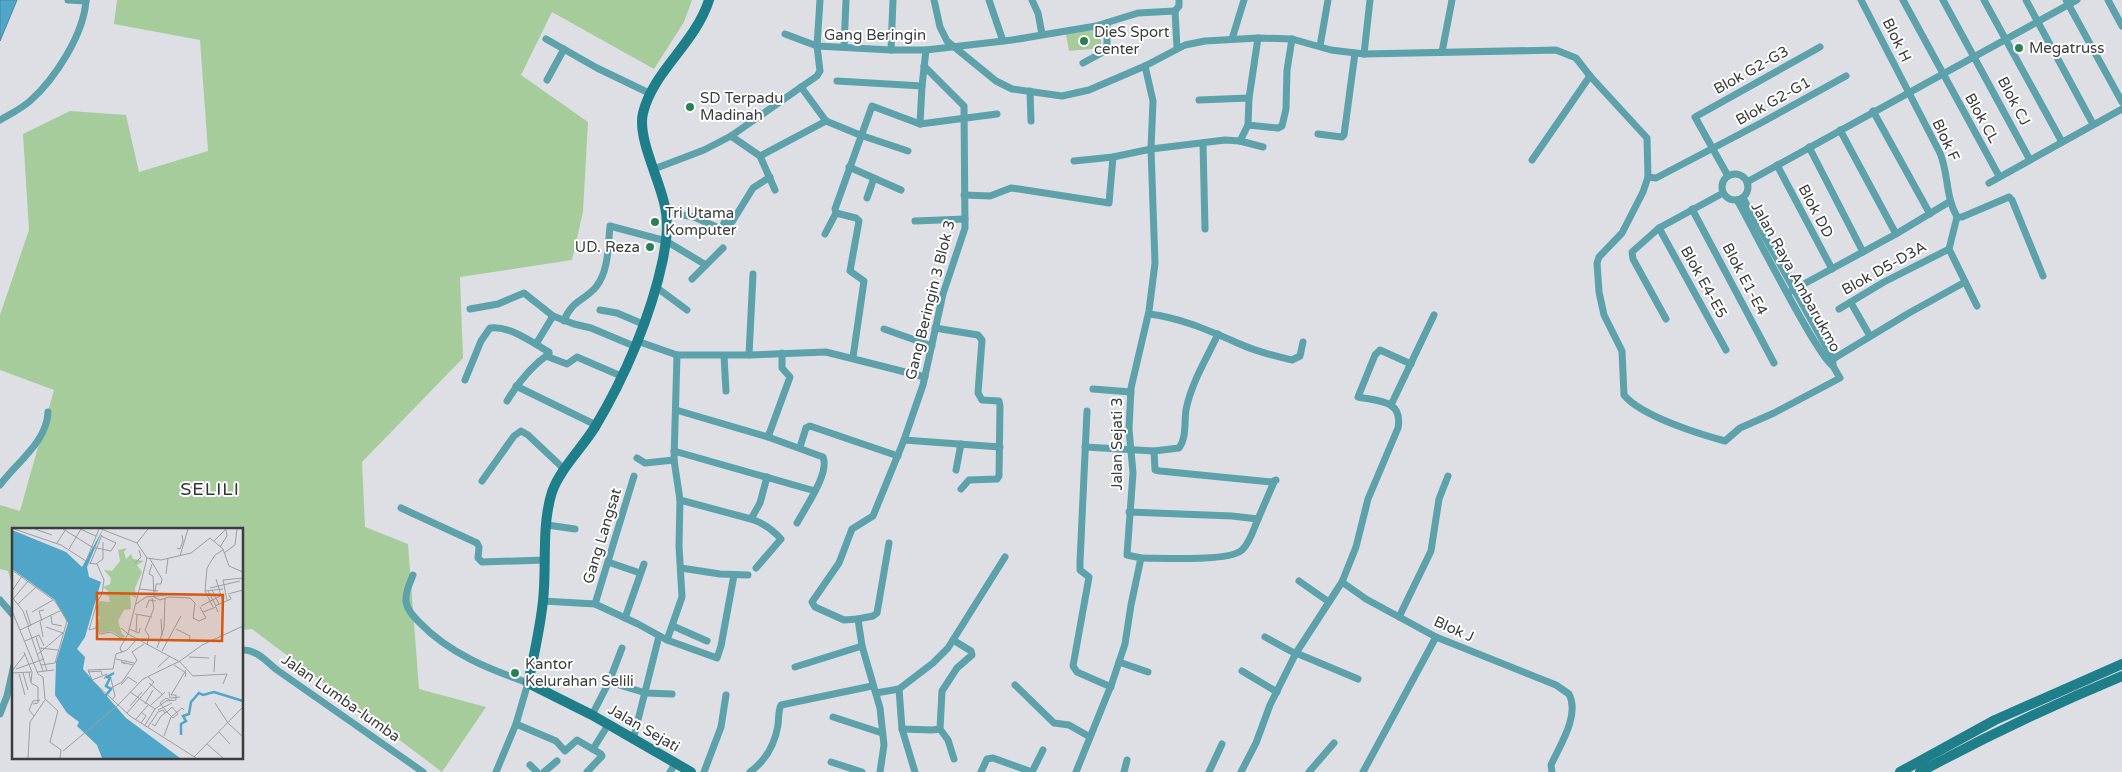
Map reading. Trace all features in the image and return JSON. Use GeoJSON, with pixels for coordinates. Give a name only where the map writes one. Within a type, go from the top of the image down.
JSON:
{"type":"FeatureCollection","features":[{"type":"Feature","properties":{"kind":"main road"},"geometry":{"type":"LineString","coordinates":[[528,683],[543,601],[547,525],[552,494],[564,469],[596,425],[636,343],[656,287],[666,241],[666,212],[641,124],[649,94],[692,36],[702,19],[709,0]]}},
{"type":"Feature","properties":{"kind":"main road"},"geometry":{"type":"LineString","coordinates":[[1900,772],[1995,720],[2122,664]]}},
{"type":"Feature","properties":{"kind":"main road"},"geometry":{"type":"LineString","coordinates":[[1920,772],[1992,733],[2056,703],[2122,676]]}},
{"type":"Feature","properties":{"kind":"main road","name":"Jalan Sejati"},"geometry":{"type":"LineString","coordinates":[[528,683],[592,715],[633,740],[673,768],[691,772]]}},
{"type":"Feature","properties":{"kind":"street"},"geometry":{"type":"LineString","coordinates":[[0,120],[28,102],[49,79],[75,39],[82,23],[86,1],[68,0]]}},
{"type":"Feature","properties":{"kind":"street"},"geometry":{"type":"LineString","coordinates":[[785,34],[818,46],[820,0]]}},
{"type":"Feature","properties":{"kind":"street"},"geometry":{"type":"LineString","coordinates":[[844,47],[846,0]]}},
{"type":"Feature","properties":{"kind":"street"},"geometry":{"type":"LineString","coordinates":[[891,50],[893,0]]}},
{"type":"Feature","properties":{"kind":"street"},"geometry":{"type":"LineString","coordinates":[[934,0],[940,27],[947,41],[1004,87],[1062,96],[1080,93],[1145,66],[1177,48],[1195,42],[1258,38],[1292,39],[1331,50],[1364,54],[1556,50],[1576,58],[1590,76],[1646,135],[1648,144],[1648,178]]}},
{"type":"Feature","properties":{"kind":"street"},"geometry":{"type":"LineString","coordinates":[[989,0],[1003,41]]}},
{"type":"Feature","properties":{"kind":"street"},"geometry":{"type":"LineString","coordinates":[[1032,0],[1038,14],[1042,34]]}},
{"type":"Feature","properties":{"kind":"street"},"geometry":{"type":"LineString","coordinates":[[1177,48],[1175,11],[1179,6],[1179,0]]}},
{"type":"Feature","properties":{"kind":"street"},"geometry":{"type":"LineString","coordinates":[[1232,39],[1244,0]]}},
{"type":"Feature","properties":{"kind":"street"},"geometry":{"type":"LineString","coordinates":[[1364,54],[1370,0]]}},
{"type":"Feature","properties":{"kind":"street"},"geometry":{"type":"LineString","coordinates":[[1442,52],[1452,0]]}},
{"type":"Feature","properties":{"kind":"street","name":"Blok H"},"geometry":{"type":"LineString","coordinates":[[1861,0],[1907,92]]}},
{"type":"Feature","properties":{"kind":"street","name":"Blok CL"},"geometry":{"type":"LineString","coordinates":[[1903,0],[1999,176]]}},
{"type":"Feature","properties":{"kind":"street","name":"Blok CJ"},"geometry":{"type":"LineString","coordinates":[[1943,0],[2030,160]]}},
{"type":"Feature","properties":{"kind":"street"},"geometry":{"type":"LineString","coordinates":[[1984,0],[2062,142]]}},
{"type":"Feature","properties":{"kind":"street"},"geometry":{"type":"LineString","coordinates":[[2026,0],[2093,124]]}},
{"type":"Feature","properties":{"kind":"street"},"geometry":{"type":"LineString","coordinates":[[1747,182],[2038,21],[2067,2],[2077,0]]}},
{"type":"Feature","properties":{"kind":"street"},"geometry":{"type":"LineString","coordinates":[[2108,0],[2122,26]]}},
{"type":"Feature","properties":{"kind":"street"},"geometry":{"type":"LineString","coordinates":[[1320,46],[1326,1]]}},
{"type":"Feature","properties":{"kind":"street"},"geometry":{"type":"LineString","coordinates":[[2067,2],[2122,102]]}},
{"type":"Feature","properties":{"kind":"street","name":"Gang Beringin"},"geometry":{"type":"LineString","coordinates":[[654,169],[704,150],[731,136],[801,87],[820,71],[818,46],[926,50],[1003,41],[1107,23],[1126,15],[1138,13],[1175,11]]}},
{"type":"Feature","properties":{"kind":"street"},"geometry":{"type":"LineString","coordinates":[[1083,63],[1107,50],[1107,23]]}},
{"type":"Feature","properties":{"kind":"street"},"geometry":{"type":"LineString","coordinates":[[546,38],[649,94]]}},
{"type":"Feature","properties":{"kind":"street"},"geometry":{"type":"LineString","coordinates":[[1240,141],[1248,125],[1249,98],[1258,38]]}},
{"type":"Feature","properties":{"kind":"street"},"geometry":{"type":"LineString","coordinates":[[1248,125],[1278,128],[1282,126],[1286,109],[1287,70],[1292,39]]}},
{"type":"Feature","properties":{"kind":"street","name":"Blok G2-G3"},"geometry":{"type":"LineString","coordinates":[[1712,149],[1695,117],[1820,47]]}},
{"type":"Feature","properties":{"kind":"street"},"geometry":{"type":"LineString","coordinates":[[547,80],[564,49]]}},
{"type":"Feature","properties":{"kind":"street"},"geometry":{"type":"LineString","coordinates":[[920,124],[926,50]]}},
{"type":"Feature","properties":{"kind":"street"},"geometry":{"type":"LineString","coordinates":[[1318,134],[1342,137],[1344,135],[1355,53]]}},
{"type":"Feature","properties":{"kind":"street"},"geometry":{"type":"LineString","coordinates":[[924,66],[962,102],[965,117]]}},
{"type":"Feature","properties":{"kind":"street","name":"Jalan Sejati 3"},"geometry":{"type":"LineString","coordinates":[[1142,558],[1127,555],[1133,473],[1130,448],[1131,392],[1149,314],[1155,263],[1152,101],[1145,66]]}},
{"type":"Feature","properties":{"kind":"street"},"geometry":{"type":"LineString","coordinates":[[1532,160],[1590,76]]}},
{"type":"Feature","properties":{"kind":"street","name":"Blok G2-G1"},"geometry":{"type":"LineString","coordinates":[[1648,178],[1656,178],[1846,76]]}},
{"type":"Feature","properties":{"kind":"street"},"geometry":{"type":"LineString","coordinates":[[837,80],[922,86]]}},
{"type":"Feature","properties":{"kind":"street"},"geometry":{"type":"LineString","coordinates":[[801,87],[826,121],[860,136],[908,150]]}},
{"type":"Feature","properties":{"kind":"street"},"geometry":{"type":"LineString","coordinates":[[1030,92],[1031,121]]}},
{"type":"Feature","properties":{"kind":"street","name":"Blok F"},"geometry":{"type":"LineString","coordinates":[[1907,92],[1945,166],[1949,202]]}},
{"type":"Feature","properties":{"kind":"street"},"geometry":{"type":"LineString","coordinates":[[1199,100],[1249,98]]}},
{"type":"Feature","properties":{"kind":"street"},"geometry":{"type":"LineString","coordinates":[[825,234],[836,213],[835,209],[849,167],[872,106],[920,124],[997,114]]}},
{"type":"Feature","properties":{"kind":"street"},"geometry":{"type":"LineString","coordinates":[[1989,183],[2122,109]]}},
{"type":"Feature","properties":{"kind":"street"},"geometry":{"type":"LineString","coordinates":[[1873,111],[1930,214]]}},
{"type":"Feature","properties":{"kind":"street","name":"Gang Beringin 3 Blok 3"},"geometry":{"type":"LineString","coordinates":[[858,619],[844,620],[815,607],[812,602],[839,563],[852,529],[873,516],[904,440],[925,377],[943,294],[964,232],[965,117]]}},
{"type":"Feature","properties":{"kind":"street"},"geometry":{"type":"LineString","coordinates":[[760,156],[826,121]]}},
{"type":"Feature","properties":{"kind":"street"},"geometry":{"type":"LineString","coordinates":[[1840,130],[1896,234]]}},
{"type":"Feature","properties":{"kind":"street"},"geometry":{"type":"LineString","coordinates":[[731,136],[760,156],[775,190]]}},
{"type":"Feature","properties":{"kind":"street"},"geometry":{"type":"LineString","coordinates":[[1074,161],[1203,143],[1240,141],[1263,148]]}},
{"type":"Feature","properties":{"kind":"street"},"geometry":{"type":"LineString","coordinates":[[1203,143],[1205,229]]}},
{"type":"Feature","properties":{"kind":"street"},"geometry":{"type":"LineString","coordinates":[[1809,147],[1863,252]]}},
{"type":"Feature","properties":{"kind":"street"},"geometry":{"type":"LineString","coordinates":[[1712,149],[1728,176]]}},
{"type":"Feature","properties":{"kind":"street"},"geometry":{"type":"LineString","coordinates":[[964,195],[990,196],[1011,188],[1109,203],[1113,157]]}},
{"type":"Feature","properties":{"kind":"street","name":"Blok DD"},"geometry":{"type":"LineString","coordinates":[[1777,165],[1832,269]]}},
{"type":"Feature","properties":{"kind":"street"},"geometry":{"type":"LineString","coordinates":[[849,167],[901,190]]}},
{"type":"Feature","properties":{"kind":"street"},"geometry":{"type":"LineString","coordinates":[[1740,175],[1747,182],[1748,188],[1740,199],[1728,199],[1723,193],[1722,183],[1728,176],[1740,175]]}},
{"type":"Feature","properties":{"kind":"street"},"geometry":{"type":"LineString","coordinates":[[666,212],[683,214],[722,229],[725,221],[732,222],[753,188],[770,177]]}},
{"type":"Feature","properties":{"kind":"street"},"geometry":{"type":"LineString","coordinates":[[868,198],[874,178]]}},
{"type":"Feature","properties":{"kind":"street","name":"Jalan Raya Ambarukmo"},"geometry":{"type":"LineString","coordinates":[[1648,178],[1622,233],[1598,257],[1597,262],[1599,292],[1604,315],[1622,351],[1623,390],[1628,400],[1648,413],[1725,441],[1740,428],[1774,413],[1840,378],[1740,199]]}},
{"type":"Feature","properties":{"kind":"street"},"geometry":{"type":"LineString","coordinates":[[1666,318],[1633,259],[1634,248],[1659,228],[1723,193]]}},
{"type":"Feature","properties":{"kind":"street"},"geometry":{"type":"LineString","coordinates":[[1957,217],[1962,217],[2009,197],[2012,200],[2043,276]]}},
{"type":"Feature","properties":{"kind":"street"},"geometry":{"type":"LineString","coordinates":[[1791,291],[1896,234],[1949,202],[1957,217],[1946,250],[1977,306]]}},
{"type":"Feature","properties":{"kind":"street","name":"Blok E1-E4"},"geometry":{"type":"LineString","coordinates":[[1692,209],[1774,363]]}},
{"type":"Feature","properties":{"kind":"street"},"geometry":{"type":"LineString","coordinates":[[836,213],[856,218],[859,221],[850,271],[864,281],[853,358]]}},
{"type":"Feature","properties":{"kind":"street"},"geometry":{"type":"LineString","coordinates":[[915,221],[965,219]]}},
{"type":"Feature","properties":{"kind":"street"},"geometry":{"type":"LineString","coordinates":[[564,321],[567,310],[594,288],[601,279],[608,249],[610,226],[666,241],[706,265]]}},
{"type":"Feature","properties":{"kind":"street","name":"Blok E4-E5"},"geometry":{"type":"LineString","coordinates":[[1659,228],[1726,350]]}},
{"type":"Feature","properties":{"kind":"street"},"geometry":{"type":"LineString","coordinates":[[692,279],[723,248]]}},
{"type":"Feature","properties":{"kind":"street","name":"Blok D5-D3A"},"geometry":{"type":"LineString","coordinates":[[1839,309],[1946,250]]}},
{"type":"Feature","properties":{"kind":"street"},"geometry":{"type":"LineString","coordinates":[[749,356],[753,274]]}},
{"type":"Feature","properties":{"kind":"street"},"geometry":{"type":"LineString","coordinates":[[1833,363],[1870,336],[1965,282]]}},
{"type":"Feature","properties":{"kind":"street"},"geometry":{"type":"LineString","coordinates":[[656,287],[687,310]]}},
{"type":"Feature","properties":{"kind":"street"},"geometry":{"type":"LineString","coordinates":[[470,309],[498,304],[524,293],[553,316],[564,321],[677,355],[749,356],[782,352],[826,352],[925,377]]}},
{"type":"Feature","properties":{"kind":"street"},"geometry":{"type":"LineString","coordinates":[[1851,303],[1870,336]]}},
{"type":"Feature","properties":{"kind":"street"},"geometry":{"type":"LineString","coordinates":[[600,310],[617,313],[643,324]]}},
{"type":"Feature","properties":{"kind":"street"},"geometry":{"type":"LineString","coordinates":[[1149,314],[1170,316],[1241,345],[1292,360],[1300,356],[1303,342]]}},
{"type":"Feature","properties":{"kind":"street"},"geometry":{"type":"LineString","coordinates":[[1391,405],[1434,315]]}},
{"type":"Feature","properties":{"kind":"street"},"geometry":{"type":"LineString","coordinates":[[536,344],[553,316]]}},
{"type":"Feature","properties":{"kind":"street"},"geometry":{"type":"LineString","coordinates":[[465,380],[481,341],[490,328],[502,329],[536,344],[549,354],[530,369],[507,401]]}},
{"type":"Feature","properties":{"kind":"street"},"geometry":{"type":"LineString","coordinates":[[935,328],[978,335],[982,340],[978,393],[982,400],[999,401],[999,476],[997,479],[969,480],[961,490]]}},
{"type":"Feature","properties":{"kind":"street"},"geometry":{"type":"LineString","coordinates":[[884,329],[932,346]]}},
{"type":"Feature","properties":{"kind":"street"},"geometry":{"type":"LineString","coordinates":[[1085,447],[1154,450],[1179,448],[1183,443],[1186,410],[1191,391],[1218,334]]}},
{"type":"Feature","properties":{"kind":"street"},"geometry":{"type":"LineString","coordinates":[[1241,772],[1296,654],[1342,582],[1356,547],[1368,498],[1398,428],[1400,419],[1395,407],[1358,397],[1377,351],[1380,350],[1411,364]]}},
{"type":"Feature","properties":{"kind":"street"},"geometry":{"type":"LineString","coordinates":[[768,437],[790,377],[782,368],[782,352]]}},
{"type":"Feature","properties":{"kind":"street"},"geometry":{"type":"LineString","coordinates":[[668,640],[682,597],[679,546],[680,500],[674,460],[677,355]]}},
{"type":"Feature","properties":{"kind":"street"},"geometry":{"type":"LineString","coordinates":[[546,356],[567,364],[577,357],[621,376]]}},
{"type":"Feature","properties":{"kind":"street"},"geometry":{"type":"LineString","coordinates":[[724,356],[726,391]]}},
{"type":"Feature","properties":{"kind":"street"},"geometry":{"type":"LineString","coordinates":[[516,386],[596,425]]}},
{"type":"Feature","properties":{"kind":"street"},"geometry":{"type":"LineString","coordinates":[[1093,389],[1131,392]]}},
{"type":"Feature","properties":{"kind":"street"},"geometry":{"type":"LineString","coordinates":[[676,410],[800,447],[824,459],[823,470],[816,491],[797,523]]}},
{"type":"Feature","properties":{"kind":"street"},"geometry":{"type":"LineString","coordinates":[[1086,411],[1080,570],[1089,577],[1073,666],[1076,672],[1111,687]]}},
{"type":"Feature","properties":{"kind":"street"},"geometry":{"type":"LineString","coordinates":[[0,485],[40,436],[48,412]]}},
{"type":"Feature","properties":{"kind":"street"},"geometry":{"type":"LineString","coordinates":[[800,447],[806,428],[810,426],[898,456]]}},
{"type":"Feature","properties":{"kind":"street"},"geometry":{"type":"LineString","coordinates":[[482,481],[514,436],[521,431],[528,435],[564,469]]}},
{"type":"Feature","properties":{"kind":"street"},"geometry":{"type":"LineString","coordinates":[[904,440],[1000,447]]}},
{"type":"Feature","properties":{"kind":"street"},"geometry":{"type":"LineString","coordinates":[[956,470],[962,444]]}},
{"type":"Feature","properties":{"kind":"street"},"geometry":{"type":"LineString","coordinates":[[1076,772],[1111,687],[1119,662],[1128,632],[1130,605],[1142,558],[1218,557],[1237,554],[1244,548],[1275,481],[1160,472],[1155,470],[1154,450]]}},
{"type":"Feature","properties":{"kind":"street"},"geometry":{"type":"LineString","coordinates":[[674,451],[816,491]]}},
{"type":"Feature","properties":{"kind":"street"},"geometry":{"type":"LineString","coordinates":[[637,458],[645,463],[674,460]]}},
{"type":"Feature","properties":{"kind":"street","name":"Gang Langsat"},"geometry":{"type":"LineString","coordinates":[[595,604],[634,476]]}},
{"type":"Feature","properties":{"kind":"street"},"geometry":{"type":"LineString","coordinates":[[751,518],[761,500],[767,476]]}},
{"type":"Feature","properties":{"kind":"street"},"geometry":{"type":"LineString","coordinates":[[1399,617],[1431,551],[1439,500],[1448,476]]}},
{"type":"Feature","properties":{"kind":"street"},"geometry":{"type":"LineString","coordinates":[[680,500],[762,522],[782,538],[756,568]]}},
{"type":"Feature","properties":{"kind":"street"},"geometry":{"type":"LineString","coordinates":[[401,508],[477,543],[479,547],[478,558],[482,562],[545,560]]}},
{"type":"Feature","properties":{"kind":"street"},"geometry":{"type":"LineString","coordinates":[[1129,512],[1258,519]]}},
{"type":"Feature","properties":{"kind":"street"},"geometry":{"type":"LineString","coordinates":[[547,525],[575,529]]}},
{"type":"Feature","properties":{"kind":"street"},"geometry":{"type":"LineString","coordinates":[[880,772],[884,745],[880,708],[862,646],[858,619],[876,614],[889,543]]}},
{"type":"Feature","properties":{"kind":"street"},"geometry":{"type":"LineString","coordinates":[[750,772],[765,758],[769,750],[777,732],[781,705],[874,690],[899,690],[933,663],[953,640],[1006,557]]}},
{"type":"Feature","properties":{"kind":"street"},"geometry":{"type":"LineString","coordinates":[[608,562],[640,573]]}},
{"type":"Feature","properties":{"kind":"street"},"geometry":{"type":"LineString","coordinates":[[625,618],[644,564]]}},
{"type":"Feature","properties":{"kind":"street"},"geometry":{"type":"LineString","coordinates":[[681,568],[734,575],[748,574]]}},
{"type":"Feature","properties":{"kind":"street"},"geometry":{"type":"LineString","coordinates":[[413,575],[406,592],[408,608],[434,637],[455,651],[489,669],[528,683],[516,724],[496,772]]}},
{"type":"Feature","properties":{"kind":"street"},"geometry":{"type":"LineString","coordinates":[[543,601],[595,604],[659,636],[714,658],[719,657],[734,575]]}},
{"type":"Feature","properties":{"kind":"street"},"geometry":{"type":"LineString","coordinates":[[1299,581],[1330,602]]}},
{"type":"Feature","properties":{"kind":"street","name":"Blok J"},"geometry":{"type":"LineString","coordinates":[[1342,582],[1366,599],[1436,637],[1561,688],[1569,694],[1573,708],[1552,765],[1552,772]]}},
{"type":"Feature","properties":{"kind":"street"},"geometry":{"type":"LineString","coordinates":[[0,600],[12,614]]}},
{"type":"Feature","properties":{"kind":"street"},"geometry":{"type":"LineString","coordinates":[[673,626],[707,641]]}},
{"type":"Feature","properties":{"kind":"street"},"geometry":{"type":"LineString","coordinates":[[633,740],[659,636]]}},
{"type":"Feature","properties":{"kind":"street"},"geometry":{"type":"LineString","coordinates":[[1264,637],[1296,654],[1358,678]]}},
{"type":"Feature","properties":{"kind":"street"},"geometry":{"type":"LineString","coordinates":[[1364,772],[1436,637]]}},
{"type":"Feature","properties":{"kind":"street"},"geometry":{"type":"LineString","coordinates":[[953,640],[970,651],[972,655],[957,668],[942,691],[940,729],[948,740],[954,759]]}},
{"type":"Feature","properties":{"kind":"street"},"geometry":{"type":"LineString","coordinates":[[796,667],[862,646]]}},
{"type":"Feature","properties":{"kind":"street"},"geometry":{"type":"LineString","coordinates":[[592,715],[609,682],[622,648]]}},
{"type":"Feature","properties":{"kind":"street","name":"Jalan Lumba-lumba"},"geometry":{"type":"LineString","coordinates":[[244,650],[256,653],[277,670],[422,772]]}},
{"type":"Feature","properties":{"kind":"street"},"geometry":{"type":"LineString","coordinates":[[1119,662],[1148,672]]}},
{"type":"Feature","properties":{"kind":"street"},"geometry":{"type":"LineString","coordinates":[[1242,671],[1277,692]]}},
{"type":"Feature","properties":{"kind":"street"},"geometry":{"type":"LineString","coordinates":[[0,714],[7,696],[12,674]]}},
{"type":"Feature","properties":{"kind":"street"},"geometry":{"type":"LineString","coordinates":[[609,682],[646,693],[672,694]]}},
{"type":"Feature","properties":{"kind":"street"},"geometry":{"type":"LineString","coordinates":[[1015,685],[1054,722],[1069,725],[1090,737]]}},
{"type":"Feature","properties":{"kind":"street"},"geometry":{"type":"LineString","coordinates":[[899,690],[902,729],[915,772]]}},
{"type":"Feature","properties":{"kind":"street"},"geometry":{"type":"LineString","coordinates":[[704,772],[721,727],[726,695]]}},
{"type":"Feature","properties":{"kind":"street"},"geometry":{"type":"LineString","coordinates":[[832,717],[882,733]]}},
{"type":"Feature","properties":{"kind":"street"},"geometry":{"type":"LineString","coordinates":[[516,724],[556,741],[565,750],[577,740],[593,749],[602,756],[587,772]]}},
{"type":"Feature","properties":{"kind":"street"},"geometry":{"type":"LineString","coordinates":[[593,749],[608,725]]}},
{"type":"Feature","properties":{"kind":"street"},"geometry":{"type":"LineString","coordinates":[[902,729],[940,729]]}},
{"type":"Feature","properties":{"kind":"street"},"geometry":{"type":"LineString","coordinates":[[1310,772],[1334,743]]}},
{"type":"Feature","properties":{"kind":"street"},"geometry":{"type":"LineString","coordinates":[[1209,772],[1222,744]]}},
{"type":"Feature","properties":{"kind":"street"},"geometry":{"type":"LineString","coordinates":[[982,772],[987,759],[993,758],[1032,772],[1043,750]]}},
{"type":"Feature","properties":{"kind":"street"},"geometry":{"type":"LineString","coordinates":[[1124,772],[1127,760]]}},
{"type":"Feature","properties":{"kind":"street"},"geometry":{"type":"LineString","coordinates":[[544,772],[557,761]]}},
{"type":"Feature","properties":{"kind":"street"},"geometry":{"type":"LineString","coordinates":[[831,762],[862,772]]}},
{"type":"Feature","properties":{"kind":"street"},"geometry":{"type":"LineString","coordinates":[[530,765],[537,772]]}},
{"type":"Feature","properties":{"kind":"green space"},"geometry":{"type":"Polygon","coordinates":[[[117,0],[692,0],[684,22],[654,69],[552,12],[521,75],[588,122],[583,212],[572,260],[460,277],[463,358],[362,462],[365,527],[408,544],[419,689],[486,707],[442,772],[252,629],[244,630],[244,528],[12,528],[12,584],[8,571],[0,569],[0,505],[20,511],[54,390],[0,370],[0,315],[29,230],[23,134],[70,111],[126,115],[139,172],[208,151],[200,40],[114,24],[117,0]]]}},
{"type":"Feature","properties":{"kind":"green space","name":"DieS Sport center"},"geometry":{"type":"Polygon","coordinates":[[[1099,29],[1102,48],[1069,51],[1066,34],[1099,29]]]}},
{"type":"Feature","properties":{"kind":"water"},"geometry":{"type":"Polygon","coordinates":[[[0,0],[17,0],[0,41],[0,0]]]}},
{"type":"Feature","properties":{"kind":"place","name":"DieS Sport center"},"geometry":{"type":"Point","coordinates":[1084,41]}},
{"type":"Feature","properties":{"kind":"place","name":"Megatruss"},"geometry":{"type":"Point","coordinates":[2019,48]}},
{"type":"Feature","properties":{"kind":"place","name":"SD Terpadu Madinah"},"geometry":{"type":"Point","coordinates":[690,107]}},
{"type":"Feature","properties":{"kind":"place","name":"Tri Utama Komputer"},"geometry":{"type":"Point","coordinates":[655,222]}},
{"type":"Feature","properties":{"kind":"place","name":"UD. Reza"},"geometry":{"type":"Point","coordinates":[650,247]}},
{"type":"Feature","properties":{"kind":"place","name":"Kantor Kelurahan Selili"},"geometry":{"type":"Point","coordinates":[515,673]}},
{"type":"Feature","properties":{"kind":"district","name":"SELILI"},"geometry":{"type":"Point","coordinates":[210,489]}}]}
